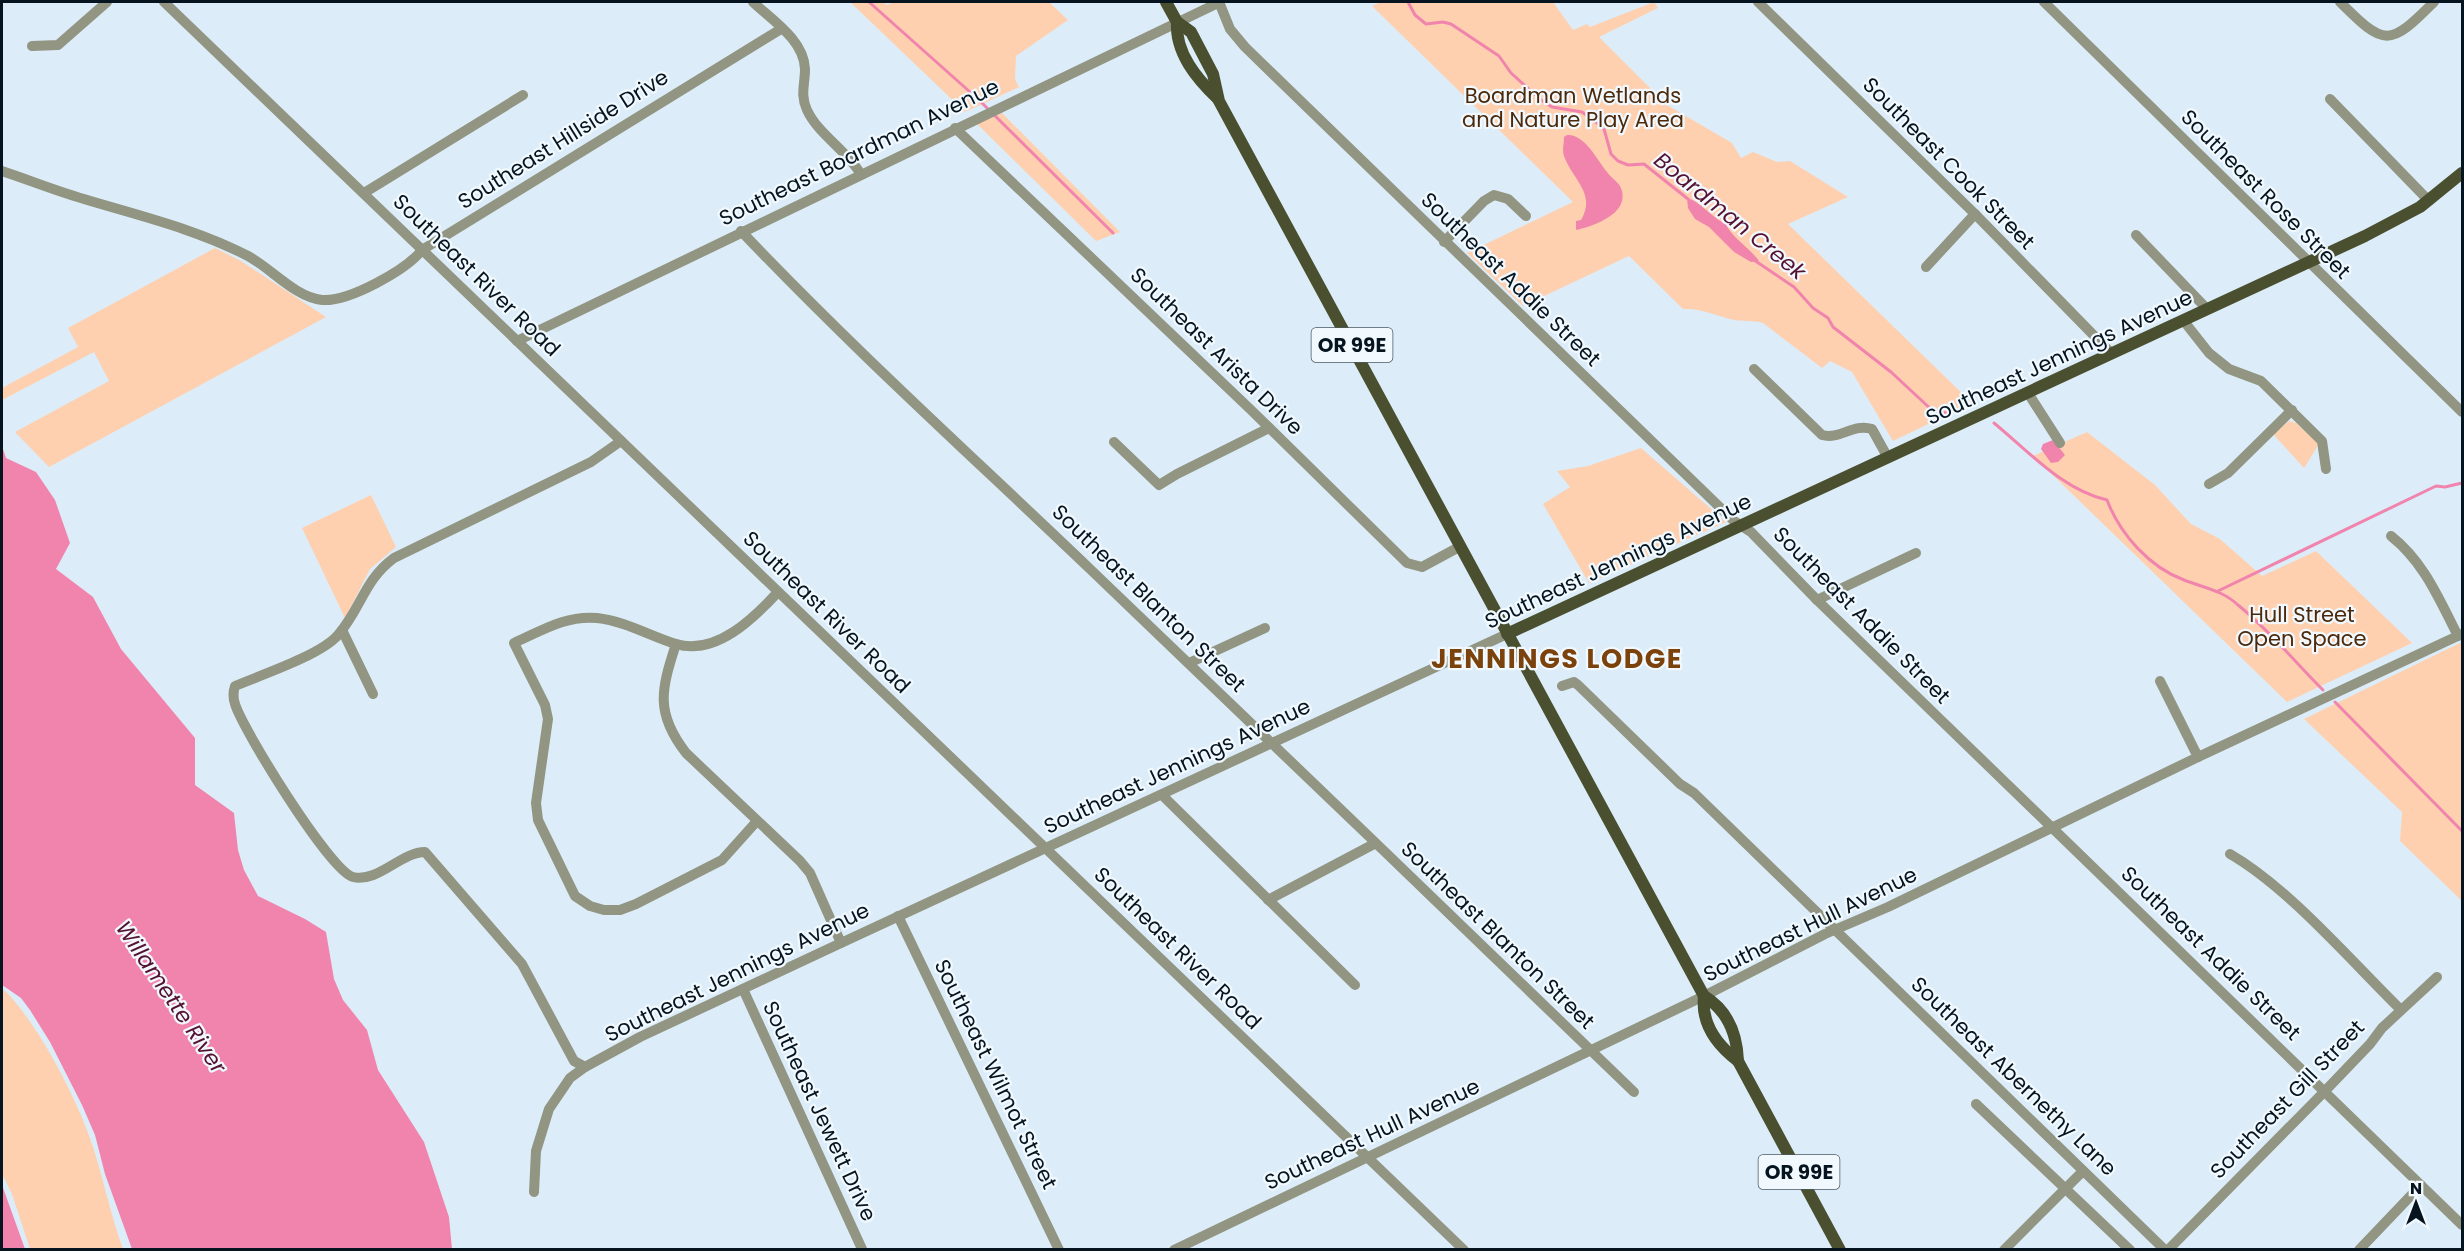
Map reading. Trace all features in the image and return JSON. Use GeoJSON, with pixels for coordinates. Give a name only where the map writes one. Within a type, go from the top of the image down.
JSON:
{"type":"FeatureCollection","features":[{"type":"Feature","properties":{"kind":"main road","name":"OR 99E"},"geometry":{"type":"LineString","coordinates":[[1166,2],[1177,22],[1191,32],[1213,74],[1219,101],[1704,996],[1719,1005],[1737,1039],[1738,1060],[1840,1250]]}},
{"type":"Feature","properties":{"kind":"main road","name":"Southeast Jennings Avenue"},"geometry":{"type":"LineString","coordinates":[[1507,634],[2384,226],[2429,201],[2463,172]]}},
{"type":"Feature","properties":{"kind":"main road","name":"OR 99E"},"geometry":{"type":"LineString","coordinates":[[1704,996],[1702,1013],[1721,1049],[1738,1060]]}},
{"type":"Feature","properties":{"kind":"street"},"geometry":{"type":"LineString","coordinates":[[33,46],[57,45],[107,2]]}},
{"type":"Feature","properties":{"kind":"street","name":"Southeast River Road"},"geometry":{"type":"LineString","coordinates":[[164,2],[1464,1250]]}},
{"type":"Feature","properties":{"kind":"street"},"geometry":{"type":"LineString","coordinates":[[753,2],[792,38],[801,52],[805,69],[802,93],[808,112],[852,160],[860,173]]}},
{"type":"Feature","properties":{"kind":"street","name":"Southeast Boardman Avenue"},"geometry":{"type":"LineString","coordinates":[[517,341],[860,173],[1220,2]]}},
{"type":"Feature","properties":{"kind":"street","name":"Southeast Addie Street"},"geometry":{"type":"LineString","coordinates":[[1220,2],[1235,37],[1444,242],[1742,526],[1751,532],[1817,600],[2463,1225]]}},
{"type":"Feature","properties":{"kind":"street","name":"Southeast Cook Street"},"geometry":{"type":"LineString","coordinates":[[1758,2],[1976,214],[2112,354]]}},
{"type":"Feature","properties":{"kind":"street","name":"Southeast Rose Street"},"geometry":{"type":"LineString","coordinates":[[2044,2],[2307,262],[2463,412]]}},
{"type":"Feature","properties":{"kind":"street"},"geometry":{"type":"LineString","coordinates":[[2340,2],[2366,28],[2381,36],[2394,36],[2406,30],[2434,2]]}},
{"type":"Feature","properties":{"kind":"street","name":"Southeast Hillside Drive"},"geometry":{"type":"LineString","coordinates":[[2,171],[80,198],[188,229],[249,257],[314,298],[334,300],[353,294],[414,259],[422,250],[781,29]]}},
{"type":"Feature","properties":{"kind":"street"},"geometry":{"type":"LineString","coordinates":[[364,193],[523,95]]}},
{"type":"Feature","properties":{"kind":"street"},"geometry":{"type":"LineString","coordinates":[[2330,99],[2429,201]]}},
{"type":"Feature","properties":{"kind":"street","name":"Southeast Arista Drive"},"geometry":{"type":"LineString","coordinates":[[955,128],[1411,566],[1429,564],[1461,546]]}},
{"type":"Feature","properties":{"kind":"street"},"geometry":{"type":"LineString","coordinates":[[1444,242],[1484,201],[1494,195],[1508,199],[1526,216]]}},
{"type":"Feature","properties":{"kind":"street"},"geometry":{"type":"LineString","coordinates":[[1926,267],[1976,214]]}},
{"type":"Feature","properties":{"kind":"street","name":"Southeast Blanton Street"},"geometry":{"type":"LineString","coordinates":[[741,231],[847,338],[1273,743],[1374,844],[1634,1092]]}},
{"type":"Feature","properties":{"kind":"street"},"geometry":{"type":"LineString","coordinates":[[2136,235],[2206,309]]}},
{"type":"Feature","properties":{"kind":"street"},"geometry":{"type":"LineString","coordinates":[[2183,320],[2219,362],[2239,374],[2262,381],[2322,441],[2326,469]]}},
{"type":"Feature","properties":{"kind":"street"},"geometry":{"type":"LineString","coordinates":[[1754,369],[1822,435],[1837,436],[1860,427],[1872,429],[1888,458]]}},
{"type":"Feature","properties":{"kind":"street"},"geometry":{"type":"LineString","coordinates":[[2028,393],[2060,442]]}},
{"type":"Feature","properties":{"kind":"street"},"geometry":{"type":"LineString","coordinates":[[2209,484],[2228,473],[2292,410]]}},
{"type":"Feature","properties":{"kind":"street"},"geometry":{"type":"LineString","coordinates":[[1114,442],[1159,485],[1269,428]]}},
{"type":"Feature","properties":{"kind":"street"},"geometry":{"type":"LineString","coordinates":[[585,1067],[574,1061],[522,964],[425,852],[414,852],[365,877],[354,878],[342,872],[304,822],[239,715],[234,701],[235,686],[331,643],[342,630],[370,581],[394,558],[591,462],[621,441]]}},
{"type":"Feature","properties":{"kind":"street"},"geometry":{"type":"LineString","coordinates":[[2391,536],[2414,556],[2424,569],[2460,635]]}},
{"type":"Feature","properties":{"kind":"street"},"geometry":{"type":"LineString","coordinates":[[1817,600],[1916,553]]}},
{"type":"Feature","properties":{"kind":"street"},"geometry":{"type":"LineString","coordinates":[[758,821],[722,860],[620,910],[604,910],[590,906],[575,896],[555,858],[536,812],[548,719],[545,705],[514,643],[559,622],[596,618],[676,644],[690,646],[720,639],[751,621],[778,592]]}},
{"type":"Feature","properties":{"kind":"street"},"geometry":{"type":"LineString","coordinates":[[1189,663],[1265,628]]}},
{"type":"Feature","properties":{"kind":"street"},"geometry":{"type":"LineString","coordinates":[[342,630],[373,694]]}},
{"type":"Feature","properties":{"kind":"street","name":"Southeast Jennings Avenue"},"geometry":{"type":"LineString","coordinates":[[534,1192],[536,1151],[549,1109],[570,1078],[585,1067],[640,1037],[1507,634]]}},
{"type":"Feature","properties":{"kind":"street","name":"Southeast Hull Avenue"},"geometry":{"type":"LineString","coordinates":[[1174,1250],[1704,996],[1837,929],[2460,635]]}},
{"type":"Feature","properties":{"kind":"street"},"geometry":{"type":"LineString","coordinates":[[676,644],[663,688],[664,717],[672,735],[686,753],[810,873],[841,943]]}},
{"type":"Feature","properties":{"kind":"street"},"geometry":{"type":"LineString","coordinates":[[2160,681],[2198,757]]}},
{"type":"Feature","properties":{"kind":"street","name":"Southeast Abernethy Lane"},"geometry":{"type":"LineString","coordinates":[[1562,686],[1574,682],[1837,929],[2166,1250]]}},
{"type":"Feature","properties":{"kind":"street"},"geometry":{"type":"LineString","coordinates":[[1162,795],[1355,985]]}},
{"type":"Feature","properties":{"kind":"street"},"geometry":{"type":"LineString","coordinates":[[1268,900],[1374,844]]}},
{"type":"Feature","properties":{"kind":"street"},"geometry":{"type":"LineString","coordinates":[[2230,854],[2248,864],[2286,897],[2401,1010]]}},
{"type":"Feature","properties":{"kind":"street","name":"Southeast Wilmot Street"},"geometry":{"type":"LineString","coordinates":[[898,916],[1059,1250]]}},
{"type":"Feature","properties":{"kind":"street","name":"Southeast Gill Street"},"geometry":{"type":"LineString","coordinates":[[2166,1250],[2325,1091],[2401,1010],[2437,977]]}},
{"type":"Feature","properties":{"kind":"street","name":"Southeast Jewett Drive"},"geometry":{"type":"LineString","coordinates":[[743,989],[862,1249]]}},
{"type":"Feature","properties":{"kind":"street"},"geometry":{"type":"LineString","coordinates":[[1976,1104],[2130,1250]]}},
{"type":"Feature","properties":{"kind":"street"},"geometry":{"type":"LineString","coordinates":[[2004,1250],[2083,1171]]}},
{"type":"Feature","properties":{"kind":"street"},"geometry":{"type":"LineString","coordinates":[[2360,1250],[2421,1185]]}},
{"type":"Feature","properties":{"kind":"green space"},"geometry":{"type":"Polygon","coordinates":[[[850,2],[883,2],[887,5],[894,2],[1049,2],[1068,20],[1016,56],[1015,79],[1019,87],[965,112],[850,2]]]}},
{"type":"Feature","properties":{"kind":"green space","name":"Boardman Wetlands and Nature Play Area"},"geometry":{"type":"Polygon","coordinates":[[[1381,2],[1553,2],[1573,30],[1587,24],[1590,27],[1654,2],[1658,8],[1599,37],[1667,105],[1732,143],[1741,158],[1753,152],[1777,162],[1790,161],[1848,197],[1788,224],[1972,403],[1893,441],[1852,372],[1830,361],[1822,368],[1763,323],[1734,320],[1703,311],[1683,309],[1629,256],[1523,306],[1467,253],[1573,202],[1372,6],[1381,2]]]}},
{"type":"Feature","properties":{"kind":"green space"},"geometry":{"type":"Polygon","coordinates":[[[1002,113],[1120,232],[1096,241],[977,124],[1002,113]]]}},
{"type":"Feature","properties":{"kind":"green space"},"geometry":{"type":"Polygon","coordinates":[[[215,248],[241,261],[326,317],[49,467],[15,432],[109,381],[94,352],[2,400],[2,388],[78,347],[68,328],[215,248]]]}},
{"type":"Feature","properties":{"kind":"green space"},"geometry":{"type":"Polygon","coordinates":[[[2289,421],[2296,423],[2319,444],[2304,468],[2273,434],[2289,421]]]}},
{"type":"Feature","properties":{"kind":"green space","name":"Hull Street Open Space"},"geometry":{"type":"Polygon","coordinates":[[[2087,432],[2155,485],[2191,524],[2220,539],[2262,576],[2316,551],[2412,643],[2287,702],[2033,456],[2087,432]]]}},
{"type":"Feature","properties":{"kind":"green space"},"geometry":{"type":"Polygon","coordinates":[[[1641,448],[1726,522],[1589,583],[1543,504],[1570,487],[1557,471],[1588,466],[1641,448]]]}},
{"type":"Feature","properties":{"kind":"green space"},"geometry":{"type":"Polygon","coordinates":[[[371,495],[396,547],[370,569],[345,618],[302,528],[371,495]]]}},
{"type":"Feature","properties":{"kind":"green space"},"geometry":{"type":"Polygon","coordinates":[[[2462,642],[2462,901],[2400,841],[2402,812],[2304,719],[2462,642]]]}},
{"type":"Feature","properties":{"kind":"green space"},"geometry":{"type":"Polygon","coordinates":[[[2,988],[29,1020],[42,1040],[78,1108],[93,1147],[123,1249],[30,1249],[12,1194],[2,1174],[2,988]]]}},
{"type":"Feature","properties":{"kind":"water"},"geometry":{"type":"Polygon","coordinates":[[[1567,135],[1585,143],[1608,174],[1619,184],[1623,195],[1617,210],[1610,216],[1593,225],[1576,230],[1576,221],[1581,220],[1586,202],[1582,187],[1564,156],[1564,137],[1567,135]]]}},
{"type":"Feature","properties":{"kind":"water"},"geometry":{"type":"Polygon","coordinates":[[[1687,198],[1697,202],[1726,224],[1728,229],[1759,261],[1751,262],[1734,252],[1709,227],[1695,219],[1688,208],[1687,198]]]}},
{"type":"Feature","properties":{"kind":"water"},"geometry":{"type":"Polygon","coordinates":[[[2053,440],[2065,455],[2058,462],[2051,463],[2041,449],[2043,444],[2053,440]]]}},
{"type":"Feature","properties":{"kind":"water","name":"Willamette River"},"geometry":{"type":"Polygon","coordinates":[[[2,446],[6,458],[36,472],[55,500],[70,543],[56,569],[93,597],[121,649],[195,738],[195,785],[234,813],[238,850],[244,870],[258,896],[326,932],[334,979],[343,1000],[367,1030],[378,1070],[424,1142],[449,1217],[452,1249],[132,1249],[105,1174],[95,1135],[82,1105],[50,1042],[30,1010],[21,998],[2,985],[2,446]]]}},
{"type":"Feature","properties":{"kind":"water"},"geometry":{"type":"Polygon","coordinates":[[[2,1185],[25,1249],[2,1249],[2,1185]]]}},
{"type":"Feature","properties":{"kind":"waterway"},"geometry":{"type":"LineString","coordinates":[[869,2],[979,100],[1113,233]]}},
{"type":"Feature","properties":{"kind":"waterway","name":"Boardman Creek"},"geometry":{"type":"LineString","coordinates":[[1408,2],[1415,15],[1426,24],[1443,22],[1451,24],[1499,56],[1511,73],[1552,107],[1582,112],[1604,129],[1611,154],[1618,161],[1628,165],[1644,164],[1688,199]]}},
{"type":"Feature","properties":{"kind":"waterway","name":"Boardman Creek"},"geometry":{"type":"LineString","coordinates":[[1754,260],[1794,287],[1813,308],[1828,318],[1833,327],[1891,372],[1934,412],[1949,413]]}},
{"type":"Feature","properties":{"kind":"waterway"},"geometry":{"type":"LineString","coordinates":[[1994,423],[2061,479],[2091,495],[2107,500],[2128,537],[2159,567],[2232,600],[2260,625],[2323,690]]}},
{"type":"Feature","properties":{"kind":"waterway"},"geometry":{"type":"LineString","coordinates":[[2218,591],[2436,486],[2445,487],[2462,483]]}},
{"type":"Feature","properties":{"kind":"waterway"},"geometry":{"type":"LineString","coordinates":[[2335,702],[2462,831]]}},
{"type":"Feature","properties":{"kind":"district","name":"JENNINGS LODGE"},"geometry":{"type":"Point","coordinates":[1557,658]}}]}
